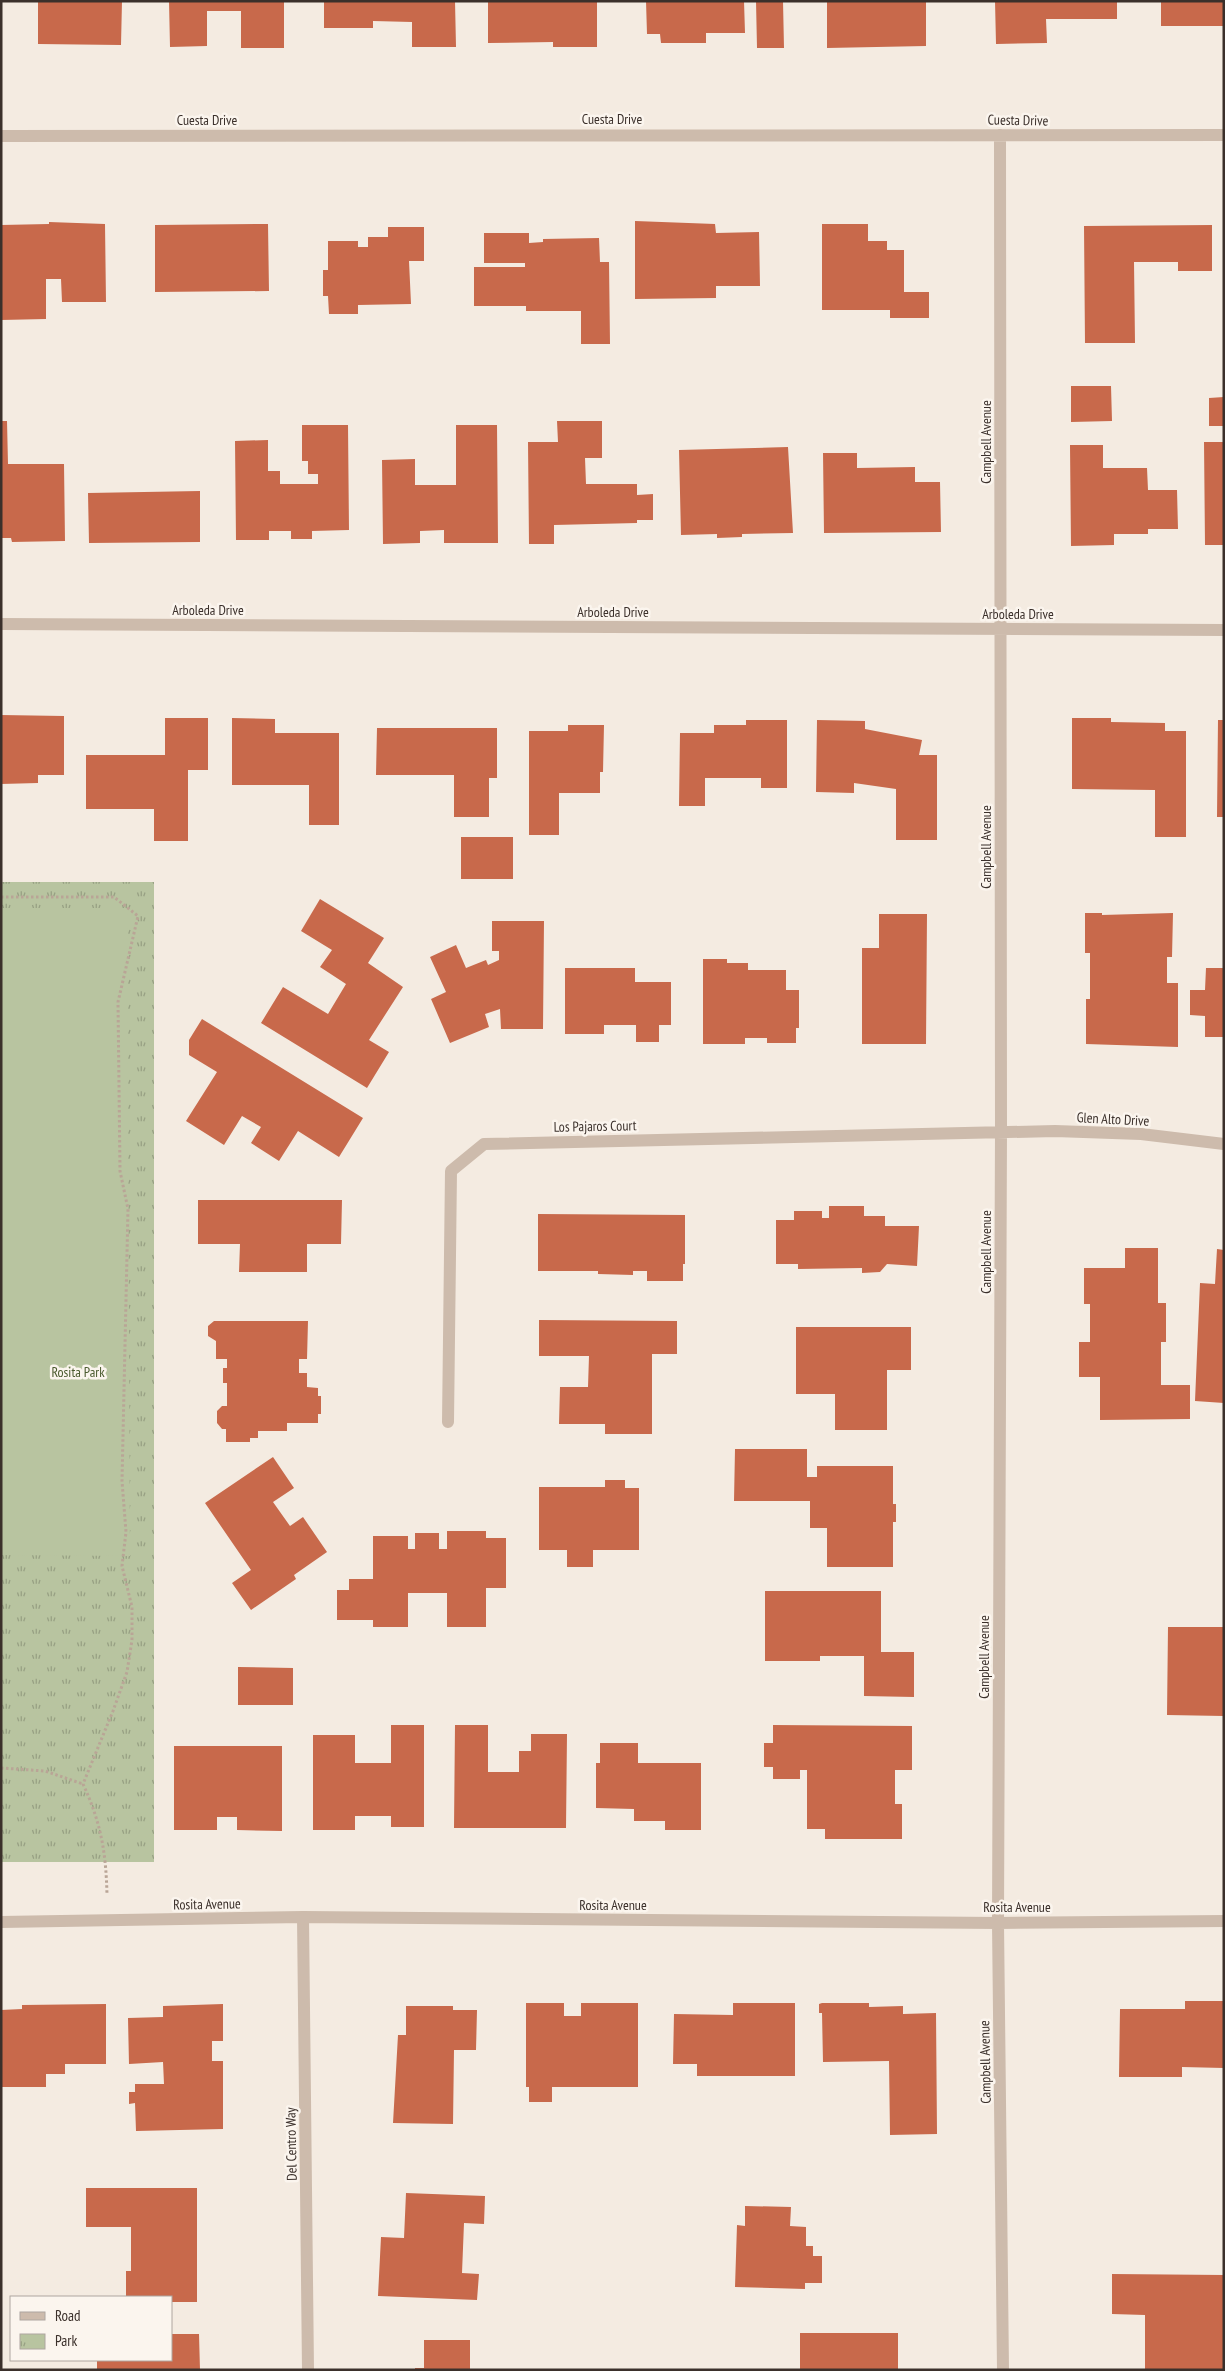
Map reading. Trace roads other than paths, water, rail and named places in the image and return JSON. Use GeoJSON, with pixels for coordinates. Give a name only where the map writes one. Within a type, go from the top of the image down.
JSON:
{"type":"FeatureCollection","features":[{"type":"Feature","properties":{"kind":"street","name":"Campbell Avenue"},"geometry":{"type":"LineString","coordinates":[[1000,135],[1001,1132],[998,1923],[1003,2370]]}},
{"type":"Feature","properties":{"kind":"street","name":"Cuesta Drive"},"geometry":{"type":"LineString","coordinates":[[1,136],[1224,135]]}},
{"type":"Feature","properties":{"kind":"street","name":"Arboleda Drive"},"geometry":{"type":"LineString","coordinates":[[1,624],[1224,630]]}},
{"type":"Feature","properties":{"kind":"street","name":"Glen Alto Drive"},"geometry":{"type":"LineString","coordinates":[[1001,1132],[1141,1134],[1224,1144]]}},
{"type":"Feature","properties":{"kind":"street","name":"Los Pajaros Court"},"geometry":{"type":"LineString","coordinates":[[448,1422],[451,1171],[484,1144],[1001,1132]]}},
{"type":"Feature","properties":{"kind":"street","name":"Rosita Avenue"},"geometry":{"type":"LineString","coordinates":[[1,1922],[303,1917],[998,1923],[1224,1921]]}},
{"type":"Feature","properties":{"kind":"street","name":"Del Centro Way"},"geometry":{"type":"LineString","coordinates":[[303,1917],[308,2370]]}},
{"type":"Feature","properties":{"kind":"park label","name":"Rosita Park"},"geometry":{"type":"Point","coordinates":[78,1372]}}]}
